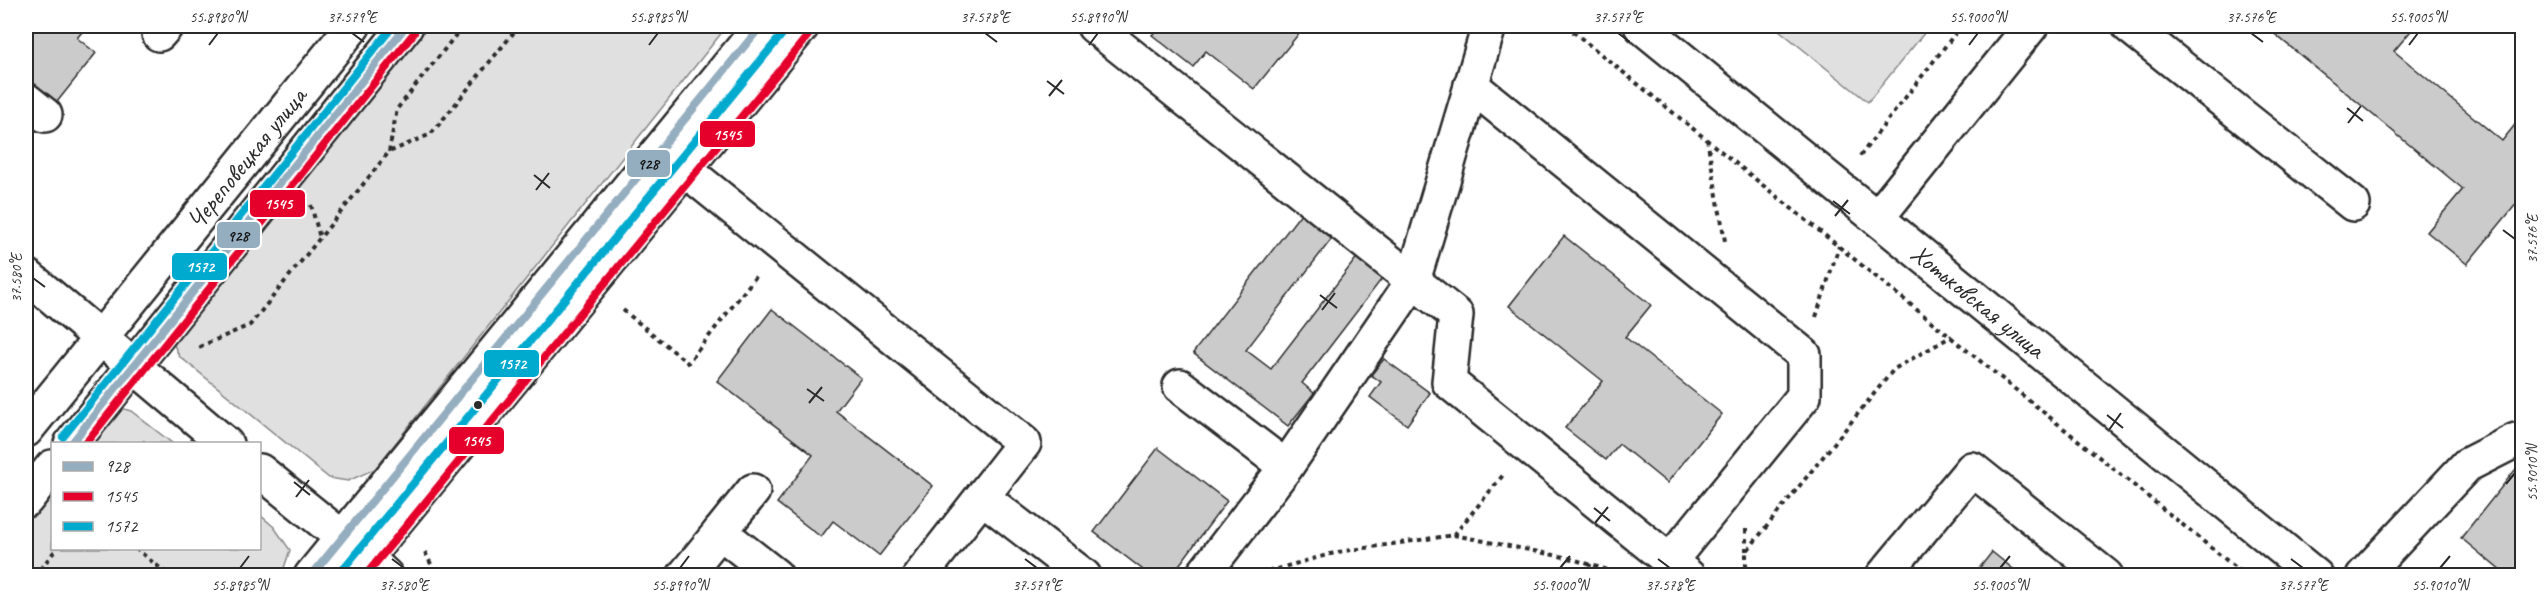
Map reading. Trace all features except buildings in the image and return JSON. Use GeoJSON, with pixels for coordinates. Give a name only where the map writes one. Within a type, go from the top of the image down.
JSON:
{"type":"FeatureCollection","features":[{"type":"Feature","properties":{"kind":"street","name":"Череповецкая улица"},"geometry":{"type":"LineString","coordinates":[[26,430],[353,26]]}},
{"type":"Feature","properties":{"kind":"street","name":"Череповецкая улица"},"geometry":{"type":"LineString","coordinates":[[73,442],[406,26]]}},
{"type":"Feature","properties":{"kind":"street"},"geometry":{"type":"LineString","coordinates":[[361,561],[761,26]]}},
{"type":"Feature","properties":{"kind":"street"},"geometry":{"type":"LineString","coordinates":[[311,576],[361,561],[801,26]]}},
{"type":"Feature","properties":{"kind":"street"},"geometry":{"type":"LineString","coordinates":[[1094,26],[1456,315],[1449,382],[1679,568],[1804,396],[1804,355],[1472,85]]}},
{"type":"Feature","properties":{"kind":"street"},"geometry":{"type":"LineString","coordinates":[[1202,576],[1286,467],[1413,281],[1489,26]]}},
{"type":"Feature","properties":{"kind":"street","name":"Хотьковская улица"},"geometry":{"type":"LineString","coordinates":[[1641,26],[2316,576]]}},
{"type":"Feature","properties":{"kind":"street"},"geometry":{"type":"LineString","coordinates":[[1877,218],[2031,26]]}},
{"type":"Feature","properties":{"kind":"street"},"geometry":{"type":"LineString","coordinates":[[2129,26],[2353,204]]}},
{"type":"Feature","properties":{"kind":"street"},"geometry":{"type":"LineString","coordinates":[[683,168],[1024,443],[920,576]]}},
{"type":"Feature","properties":{"kind":"street"},"geometry":{"type":"LineString","coordinates":[[26,275],[224,442]]}},
{"type":"Feature","properties":{"kind":"street"},"geometry":{"type":"LineString","coordinates":[[1180,386],[1286,467]]}},
{"type":"Feature","properties":{"kind":"street"},"geometry":{"type":"LineString","coordinates":[[2363,576],[2467,465],[2516,440],[2523,443]]}},
{"type":"Feature","properties":{"kind":"street"},"geometry":{"type":"LineString","coordinates":[[26,500],[51,468]]}},
{"type":"Feature","properties":{"kind":"street"},"geometry":{"type":"LineString","coordinates":[[1883,576],[1972,469],[2106,576]]}},
{"type":"Feature","properties":{"kind":"street"},"geometry":{"type":"LineString","coordinates":[[261,472],[361,561]]}},
{"type":"Feature","properties":{"kind":"street"},"geometry":{"type":"LineString","coordinates":[[684,576],[753,491]]}},
{"type":"Feature","properties":{"kind":"street"},"geometry":{"type":"LineString","coordinates":[[982,497],[1081,575]]}},
{"type":"Feature","properties":{"kind":"street"},"geometry":{"type":"LineString","coordinates":[[720,532],[776,576]]}},
{"type":"Feature","properties":{"kind":"path"},"geometry":{"type":"LineString","coordinates":[[389,152],[397,109],[463,26]]}},
{"type":"Feature","properties":{"kind":"path"},"geometry":{"type":"LineString","coordinates":[[198,347],[250,325],[389,152],[430,134],[519,26]]}},
{"type":"Feature","properties":{"kind":"path"},"geometry":{"type":"LineString","coordinates":[[515,30],[525,26]]}},
{"type":"Feature","properties":{"kind":"path"},"geometry":{"type":"LineString","coordinates":[[1566,26],[2247,576]]}},
{"type":"Feature","properties":{"kind":"path"},"geometry":{"type":"LineString","coordinates":[[1955,33],[1956,26]]}},
{"type":"Feature","properties":{"kind":"path"},"geometry":{"type":"LineString","coordinates":[[1860,157],[1961,26]]}},
{"type":"Feature","properties":{"kind":"path"},"geometry":{"type":"LineString","coordinates":[[1707,138],[1725,243]]}},
{"type":"Feature","properties":{"kind":"path"},"geometry":{"type":"LineString","coordinates":[[623,310],[688,363],[780,246]]}},
{"type":"Feature","properties":{"kind":"path"},"geometry":{"type":"LineString","coordinates":[[1804,355],[1839,246]]}},
{"type":"Feature","properties":{"kind":"path"},"geometry":{"type":"LineString","coordinates":[[1746,576],[1746,552],[1894,369],[1952,336]]}},
{"type":"Feature","properties":{"kind":"path"},"geometry":{"type":"LineString","coordinates":[[1454,535],[1527,446]]}},
{"type":"Feature","properties":{"kind":"path"},"geometry":{"type":"LineString","coordinates":[[1251,576],[1338,552],[1454,535],[1569,558],[1624,576]]}},
{"type":"Feature","properties":{"kind":"path"},"geometry":{"type":"LineString","coordinates":[[35,576],[56,550]]}},
{"type":"Feature","properties":{"kind":"path"},"geometry":{"type":"LineString","coordinates":[[136,550],[170,576]]}},
{"type":"Feature","properties":{"kind":"path"},"geometry":{"type":"LineString","coordinates":[[425,552],[437,576]]}},
{"type":"Feature","properties":{"kind":"path"},"geometry":{"type":"LineString","coordinates":[[1589,576],[1590,564]]}},
{"type":"Feature","properties":{"kind":"shaded area"},"geometry":{"type":"Polygon","coordinates":[[[408,26],[727,26],[375,469],[348,481],[329,478],[179,356],[171,338],[408,26]]]}},
{"type":"Feature","properties":{"kind":"shaded area"},"geometry":{"type":"Polygon","coordinates":[[[1774,26],[1930,26],[1868,102],[1774,26]]]}},
{"type":"Feature","properties":{"kind":"shaded area"},"geometry":{"type":"Polygon","coordinates":[[[111,405],[131,411],[171,442],[63,442],[111,405]]]}},
{"type":"Feature","properties":{"kind":"shaded area"},"geometry":{"type":"Polygon","coordinates":[[[51,454],[51,550],[261,550],[261,516],[274,527],[290,550],[282,574],[26,575],[26,486],[51,454]]]}},
{"type":"Feature","properties":{"kind":"transit line","name":"1572"},"geometry":{"type":"LineString","coordinates":[[63,437],[393,26]]}},
{"type":"Feature","properties":{"kind":"transit line","name":"928"},"geometry":{"type":"LineString","coordinates":[[73,442],[406,26]]}},
{"type":"Feature","properties":{"kind":"transit line","name":"928"},"geometry":{"type":"LineString","coordinates":[[311,576],[761,26]]}},
{"type":"Feature","properties":{"kind":"transit line","name":"1572"},"geometry":{"type":"LineString","coordinates":[[343,569],[789,26]]}},
{"type":"Feature","properties":{"kind":"transit line","name":"1545"},"geometry":{"type":"LineString","coordinates":[[87,442],[414,33]]}},
{"type":"Feature","properties":{"kind":"transit line","name":"1545"},"geometry":{"type":"LineString","coordinates":[[365,576],[810,33]]}}]}
